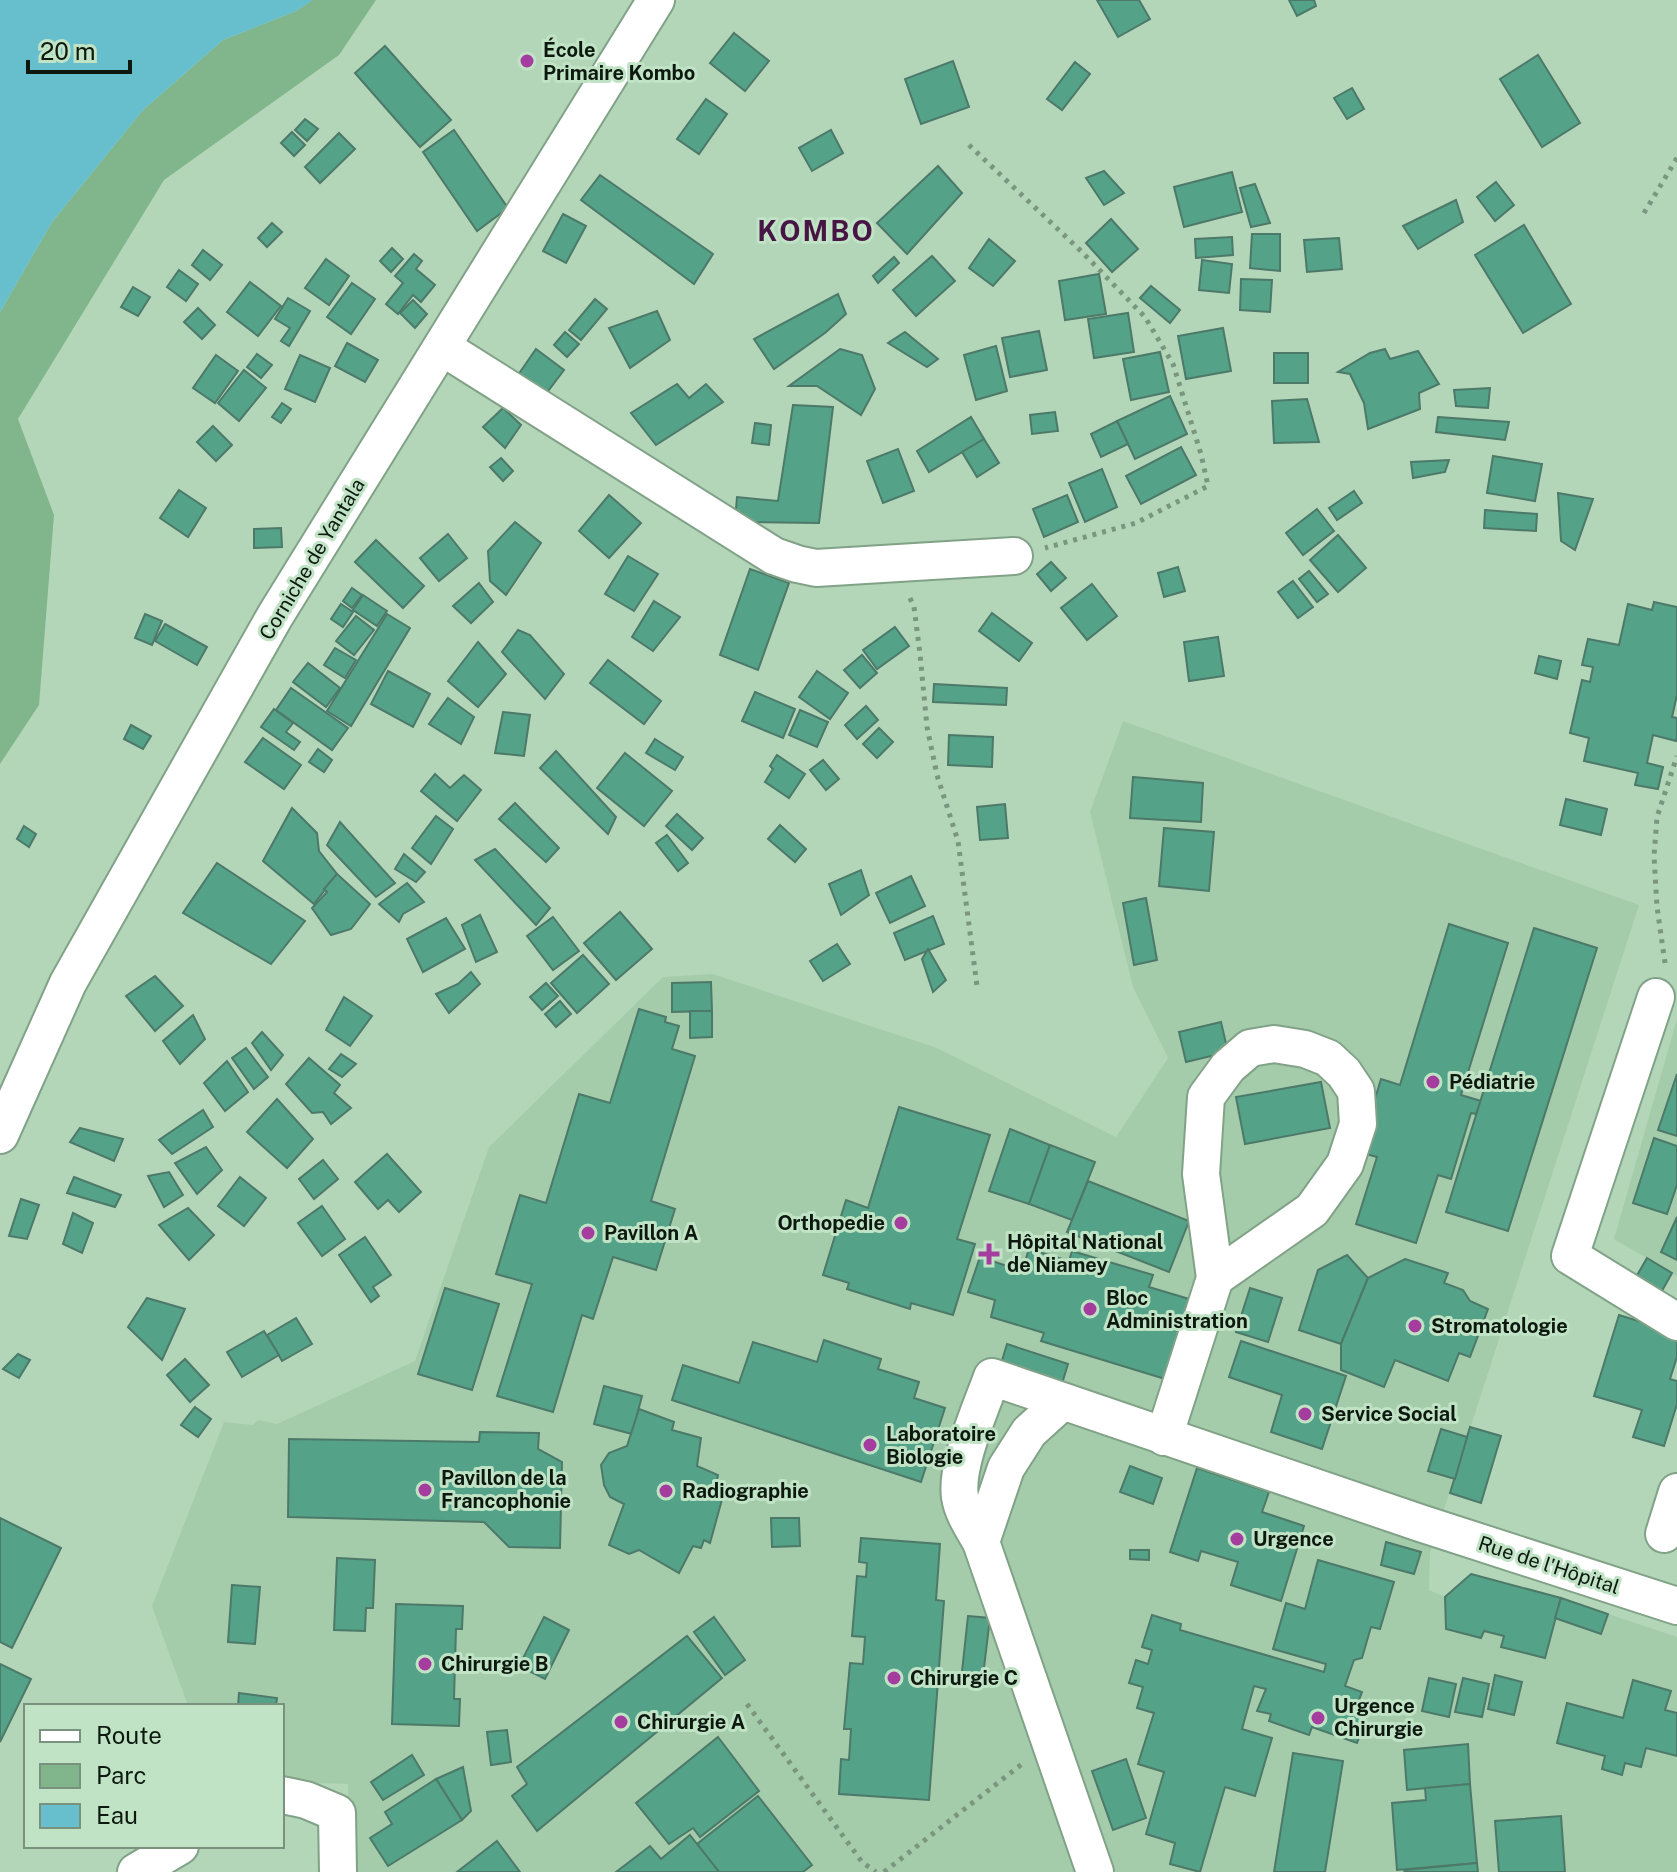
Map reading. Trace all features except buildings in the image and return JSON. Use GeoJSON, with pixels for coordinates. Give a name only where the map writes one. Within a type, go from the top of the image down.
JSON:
{"type":"FeatureCollection","features":[{"type":"Feature","properties":{"kind":"street","name":"Corniche de Yantala"},"geometry":{"type":"LineString","coordinates":[[0,1135],[68,983],[275,616],[656,0]]}},
{"type":"Feature","properties":{"kind":"street"},"geometry":{"type":"LineString","coordinates":[[442,347],[774,556],[816,568],[1014,556]]}},
{"type":"Feature","properties":{"kind":"street"},"geometry":{"type":"LineString","coordinates":[[1656,997],[1570,1256],[1677,1322]]}},
{"type":"Feature","properties":{"kind":"street"},"geometry":{"type":"LineString","coordinates":[[1164,1437],[1215,1278],[1201,1174],[1206,1097],[1228,1067],[1250,1048],[1274,1044],[1305,1049],[1328,1058],[1344,1073],[1356,1091],[1358,1124],[1345,1164],[1312,1210],[1215,1278]]}},
{"type":"Feature","properties":{"kind":"street","name":"Rue de l'Hôpital"},"geometry":{"type":"LineString","coordinates":[[981,1542],[966,1516],[960,1495],[961,1469],[992,1377],[1662,1602]]}},
{"type":"Feature","properties":{"kind":"street"},"geometry":{"type":"LineString","coordinates":[[1062,1402],[1029,1432],[1006,1468],[981,1542],[1095,1872]]}},
{"type":"Feature","properties":{"kind":"street"},"geometry":{"type":"LineString","coordinates":[[1664,1534],[1677,1492]]}},
{"type":"Feature","properties":{"kind":"street"},"geometry":{"type":"LineString","coordinates":[[284,1795],[306,1800],[337,1813],[338,1872]]}},
{"type":"Feature","properties":{"kind":"street"},"geometry":{"type":"LineString","coordinates":[[136,1872],[177,1848]]}},
{"type":"Feature","properties":{"kind":"path"},"geometry":{"type":"LineString","coordinates":[[969,145],[1082,252],[1145,317],[1173,364],[1208,486],[1136,523],[1014,556]]}},
{"type":"Feature","properties":{"kind":"path"},"geometry":{"type":"LineString","coordinates":[[1644,213],[1677,158]]}},
{"type":"Feature","properties":{"kind":"path"},"geometry":{"type":"LineString","coordinates":[[898,564],[914,607],[927,727],[958,841],[977,986]]}},
{"type":"Feature","properties":{"kind":"path"},"geometry":{"type":"LineString","coordinates":[[1656,997],[1665,972],[1654,856],[1657,817],[1677,756]]}},
{"type":"Feature","properties":{"kind":"path"},"geometry":{"type":"LineString","coordinates":[[747,1704],[862,1862],[876,1872]]}},
{"type":"Feature","properties":{"kind":"path"},"geometry":{"type":"LineString","coordinates":[[884,1872],[1050,1741]]}},
{"type":"Feature","properties":{"kind":"shaded area","name":"Hôpital National de Niamey"},"geometry":{"type":"Polygon","coordinates":[[[1123,721],[1639,905],[1430,1553],[1429,1590],[1445,1597],[1471,1574],[1561,1598],[1677,1637],[1677,1872],[348,1872],[348,1784],[284,1782],[284,1704],[187,1704],[152,1606],[224,1422],[253,1425],[258,1420],[277,1424],[415,1361],[489,1147],[663,977],[713,974],[937,1048],[1116,1137],[1168,1058],[1133,987],[1090,812],[1123,721]]]}},
{"type":"Feature","properties":{"kind":"shaded area"},"geometry":{"type":"Polygon","coordinates":[[[1677,1019],[1677,1276],[1614,1239],[1677,1019]]]}},
{"type":"Feature","properties":{"kind":"green space"},"geometry":{"type":"Polygon","coordinates":[[[312,0],[376,0],[339,55],[164,180],[18,419],[54,515],[39,705],[0,764],[0,312],[52,222],[143,110],[223,40],[296,11],[312,0]]]}},
{"type":"Feature","properties":{"kind":"water"},"geometry":{"type":"Polygon","coordinates":[[[0,0],[313,0],[296,11],[223,40],[143,110],[52,222],[0,312],[0,0]]]}},
{"type":"Feature","properties":{"kind":"place","name":"École Primaire Kombo"},"geometry":{"type":"Point","coordinates":[527,61]}},
{"type":"Feature","properties":{"kind":"place","name":"Pédiatrie"},"geometry":{"type":"Point","coordinates":[1433,1082]}},
{"type":"Feature","properties":{"kind":"place","name":"Orthopedie"},"geometry":{"type":"Point","coordinates":[901,1223]}},
{"type":"Feature","properties":{"kind":"place","name":"Pavillon A"},"geometry":{"type":"Point","coordinates":[588,1233]}},
{"type":"Feature","properties":{"kind":"place","name":"Hôpital National de Niamey"},"geometry":{"type":"Point","coordinates":[989,1254]}},
{"type":"Feature","properties":{"kind":"place","name":"Bloc Administration"},"geometry":{"type":"Point","coordinates":[1090,1309]}},
{"type":"Feature","properties":{"kind":"place","name":"Stromatologie"},"geometry":{"type":"Point","coordinates":[1415,1326]}},
{"type":"Feature","properties":{"kind":"place","name":"Service Social"},"geometry":{"type":"Point","coordinates":[1305,1414]}},
{"type":"Feature","properties":{"kind":"place","name":"Laboratoire Biologie"},"geometry":{"type":"Point","coordinates":[870,1445]}},
{"type":"Feature","properties":{"kind":"place","name":"Pavillon de la Francophonie"},"geometry":{"type":"Point","coordinates":[425,1490]}},
{"type":"Feature","properties":{"kind":"place","name":"Radiographie"},"geometry":{"type":"Point","coordinates":[666,1491]}},
{"type":"Feature","properties":{"kind":"place","name":"Urgence"},"geometry":{"type":"Point","coordinates":[1237,1539]}},
{"type":"Feature","properties":{"kind":"place","name":"Chirurgie B"},"geometry":{"type":"Point","coordinates":[425,1664]}},
{"type":"Feature","properties":{"kind":"place","name":"Chirurgie C"},"geometry":{"type":"Point","coordinates":[894,1678]}},
{"type":"Feature","properties":{"kind":"place","name":"Urgence Chirurgie"},"geometry":{"type":"Point","coordinates":[1318,1718]}},
{"type":"Feature","properties":{"kind":"place","name":"Chirurgie A"},"geometry":{"type":"Point","coordinates":[621,1722]}},
{"type":"Feature","properties":{"kind":"district","name":"KOMBO"},"geometry":{"type":"Point","coordinates":[816,231]}}]}
